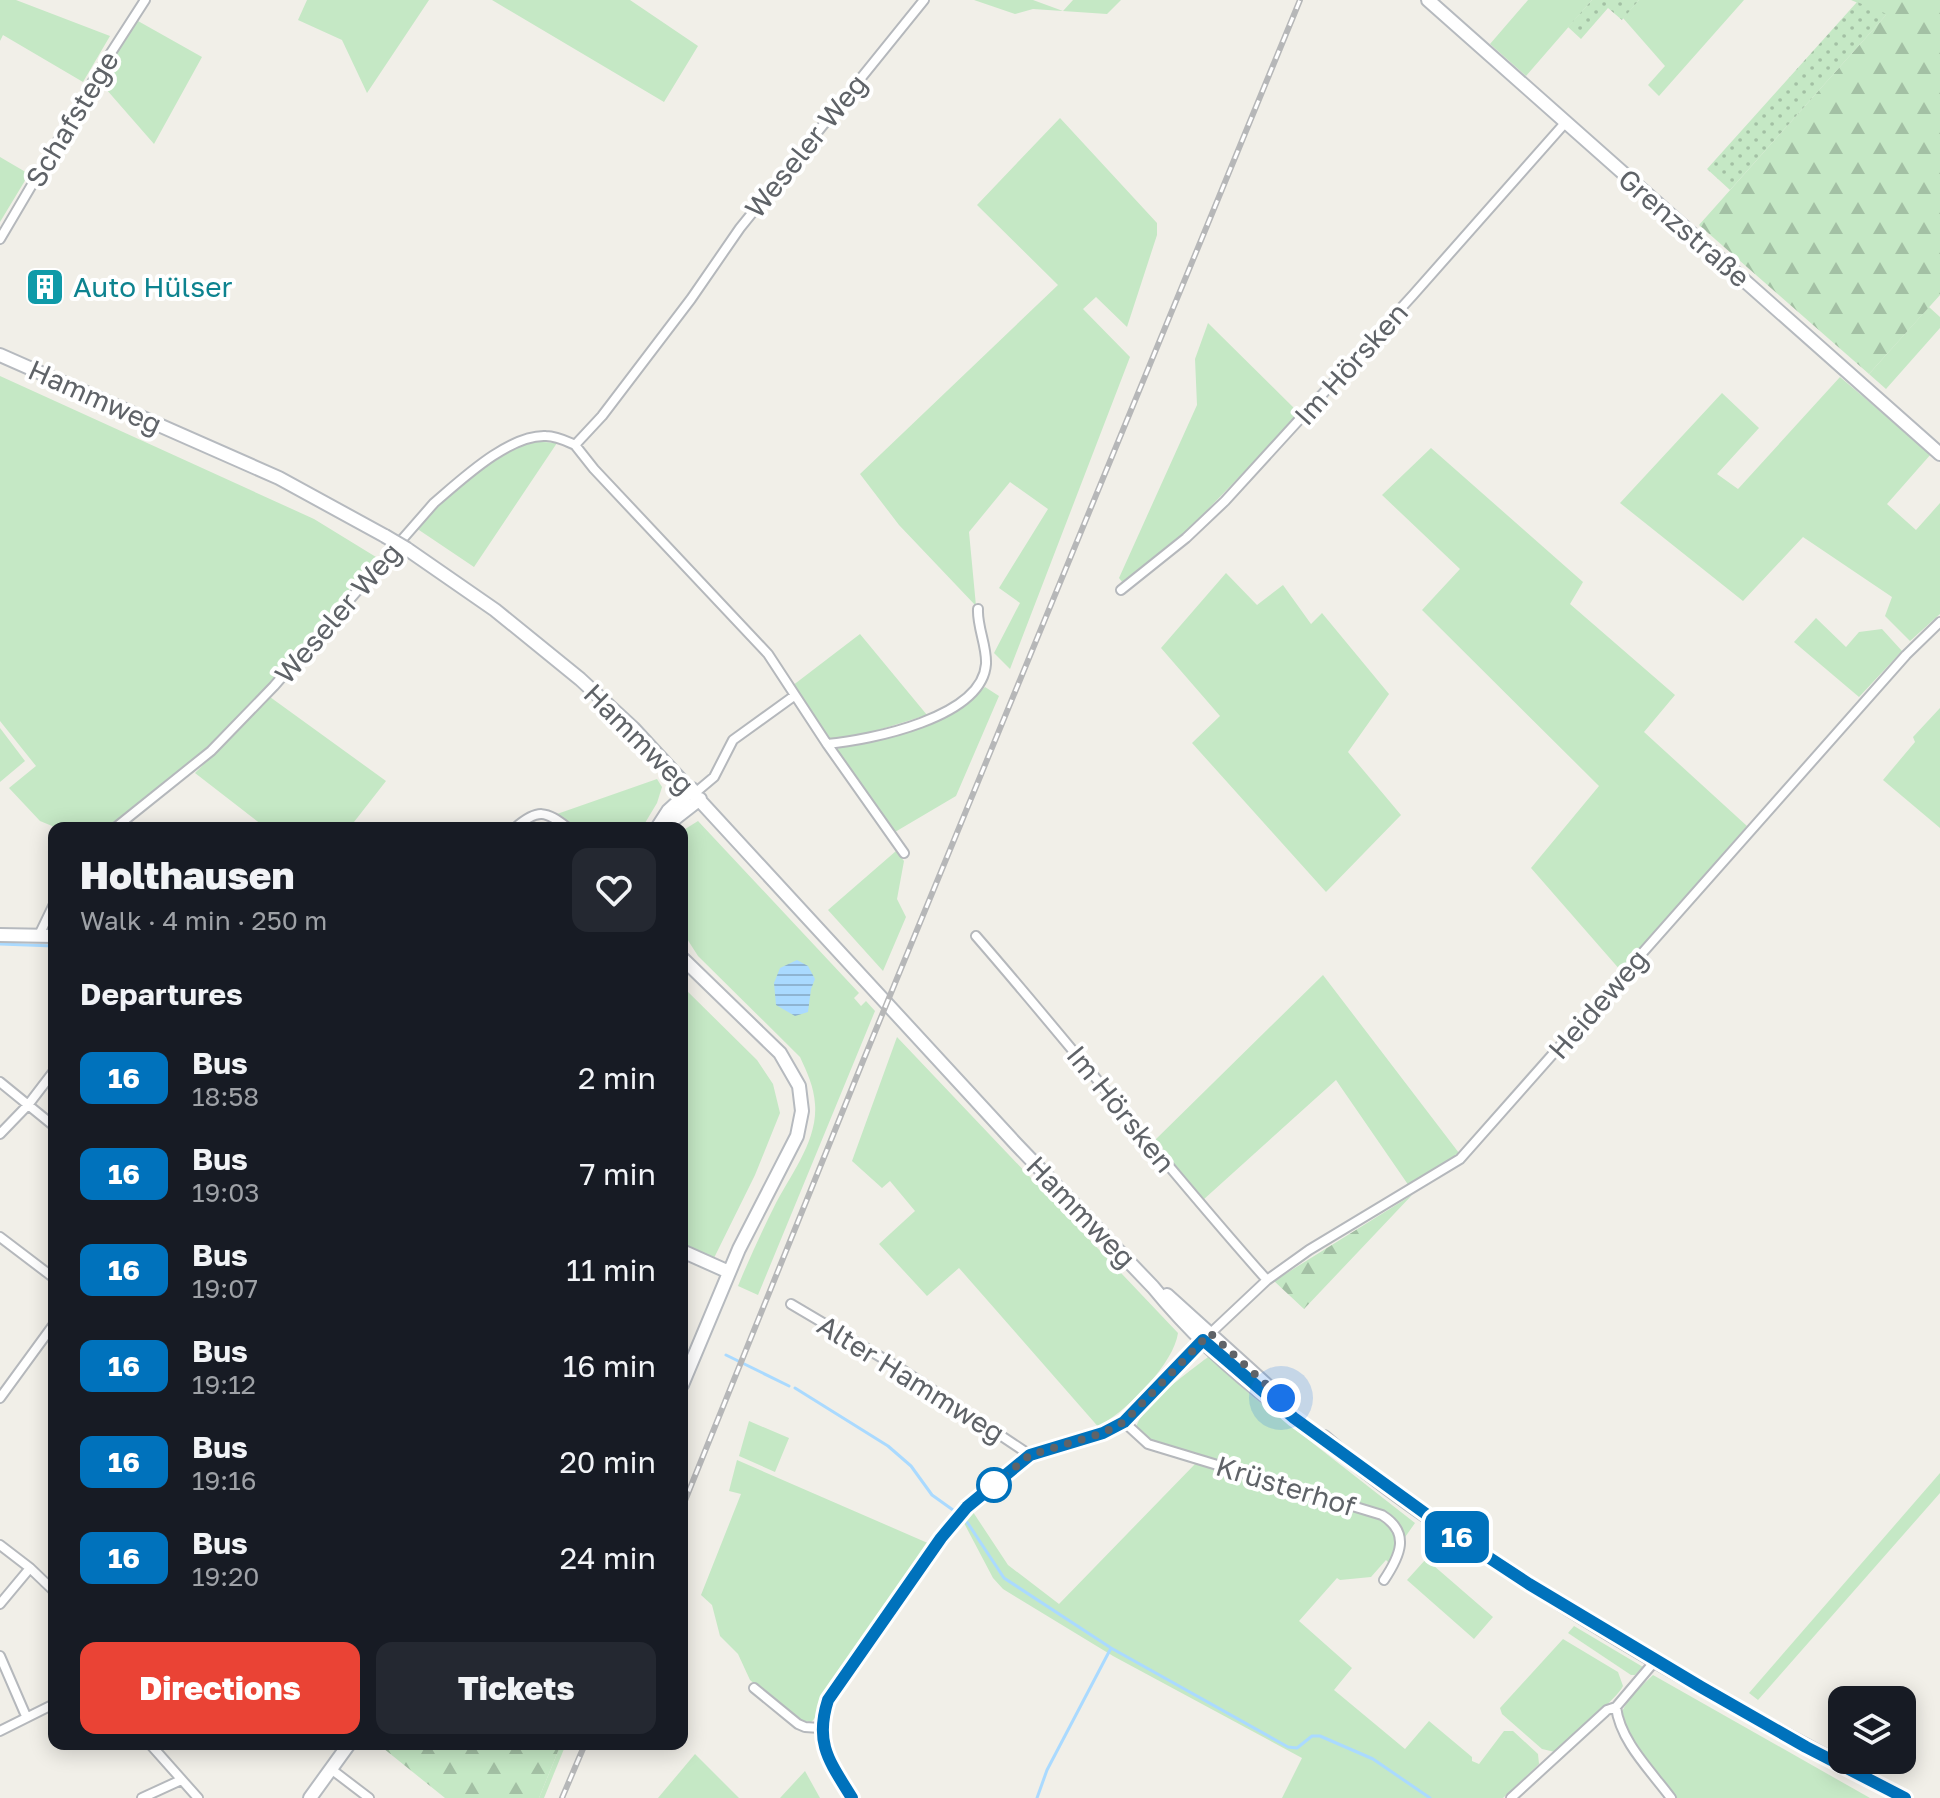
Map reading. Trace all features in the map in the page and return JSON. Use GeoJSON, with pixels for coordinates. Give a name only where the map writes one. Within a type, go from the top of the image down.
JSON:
{"type":"FeatureCollection","features":[{"type":"Feature","properties":{"kind":"main road","name":"Grenzstraße"},"geometry":{"type":"LineString","coordinates":[[1428,0],[1940,454]]}},
{"type":"Feature","properties":{"kind":"main road","name":"Hammweg"},"geometry":{"type":"LineString","coordinates":[[0,355],[279,478],[407,549],[495,610],[580,679],[633,728],[1174,1312],[1327,1441],[1459,1538],[1655,1661],[1806,1747],[1905,1798]]}},
{"type":"Feature","properties":{"kind":"main road"},"geometry":{"type":"LineString","coordinates":[[661,822],[668,811],[696,794]]}},
{"type":"Feature","properties":{"kind":"main road"},"geometry":{"type":"LineString","coordinates":[[672,822],[696,794]]}},
{"type":"Feature","properties":{"kind":"main road"},"geometry":{"type":"LineString","coordinates":[[0,935],[48,936]]}},
{"type":"Feature","properties":{"kind":"main road"},"geometry":{"type":"LineString","coordinates":[[688,964],[780,1053],[795,1075],[802,1098],[797,1136],[729,1272],[688,1371]]}},
{"type":"Feature","properties":{"kind":"main road"},"geometry":{"type":"LineString","coordinates":[[688,1254],[729,1272]]}},
{"type":"Feature","properties":{"kind":"main road"},"geometry":{"type":"LineString","coordinates":[[310,1798],[345,1750]]}},
{"type":"Feature","properties":{"kind":"street","name":"Schafstege"},"geometry":{"type":"LineString","coordinates":[[0,239],[96,76],[145,0]]}},
{"type":"Feature","properties":{"kind":"street","name":"Weseler Weg"},"geometry":{"type":"LineString","coordinates":[[122,822],[211,751],[274,686],[434,503],[509,447],[529,438],[551,436],[575,445],[602,416],[691,299],[740,228],[924,0]]}},
{"type":"Feature","properties":{"kind":"street","name":"Im Hörsken"},"geometry":{"type":"LineString","coordinates":[[1121,590],[1186,538],[1227,499],[1565,123]]}},
{"type":"Feature","properties":{"kind":"street"},"geometry":{"type":"LineString","coordinates":[[575,445],[768,654],[904,853]]}},
{"type":"Feature","properties":{"kind":"street"},"geometry":{"type":"LineString","coordinates":[[827,744],[888,734],[931,718],[971,695],[979,687],[986,663],[978,609]]}},
{"type":"Feature","properties":{"kind":"street","name":"Heideweg"},"geometry":{"type":"LineString","coordinates":[[1124,1422],[1267,1280],[1309,1250],[1449,1167],[1470,1149],[1804,769],[1906,655],[1940,622]]}},
{"type":"Feature","properties":{"kind":"street"},"geometry":{"type":"LineString","coordinates":[[696,794],[714,777],[733,740],[794,696]]}},
{"type":"Feature","properties":{"kind":"street"},"geometry":{"type":"LineString","coordinates":[[523,822],[540,813],[551,815],[560,822]]}},
{"type":"Feature","properties":{"kind":"street"},"geometry":{"type":"LineString","coordinates":[[39,935],[48,916]]}},
{"type":"Feature","properties":{"kind":"street","name":"Im Hörsken"},"geometry":{"type":"LineString","coordinates":[[976,936],[1082,1059],[1178,1179],[1267,1280]]}},
{"type":"Feature","properties":{"kind":"street"},"geometry":{"type":"LineString","coordinates":[[0,1134],[48,1079]]}},
{"type":"Feature","properties":{"kind":"street"},"geometry":{"type":"LineString","coordinates":[[0,1082],[48,1121]]}},
{"type":"Feature","properties":{"kind":"street"},"geometry":{"type":"LineString","coordinates":[[0,1237],[48,1273]]}},
{"type":"Feature","properties":{"kind":"street","name":"Alter Hammweg"},"geometry":{"type":"LineString","coordinates":[[791,1304],[901,1369],[1030,1455]]}},
{"type":"Feature","properties":{"kind":"street"},"geometry":{"type":"LineString","coordinates":[[1,1395],[48,1332]]}},
{"type":"Feature","properties":{"kind":"street"},"geometry":{"type":"LineString","coordinates":[[852,1798],[827,1754],[820,1728],[828,1700],[941,1538],[967,1507],[1030,1455],[1103,1433],[1124,1422]]}},
{"type":"Feature","properties":{"kind":"street","name":"Krüsterhof"},"geometry":{"type":"LineString","coordinates":[[1124,1422],[1148,1444],[1382,1515],[1397,1527],[1400,1545],[1395,1563],[1384,1580]]}},
{"type":"Feature","properties":{"kind":"street"},"geometry":{"type":"LineString","coordinates":[[0,1545],[48,1584]]}},
{"type":"Feature","properties":{"kind":"street"},"geometry":{"type":"LineString","coordinates":[[0,1604],[30,1568]]}},
{"type":"Feature","properties":{"kind":"street"},"geometry":{"type":"LineString","coordinates":[[43,1579],[48,1577]]}},
{"type":"Feature","properties":{"kind":"street"},"geometry":{"type":"LineString","coordinates":[[0,1656],[26,1716]]}},
{"type":"Feature","properties":{"kind":"street"},"geometry":{"type":"LineString","coordinates":[[1511,1798],[1607,1710],[1616,1707],[1655,1661]]}},
{"type":"Feature","properties":{"kind":"street"},"geometry":{"type":"LineString","coordinates":[[754,1688],[798,1724],[820,1728]]}},
{"type":"Feature","properties":{"kind":"street"},"geometry":{"type":"LineString","coordinates":[[0,1731],[48,1707]]}},
{"type":"Feature","properties":{"kind":"street"},"geometry":{"type":"LineString","coordinates":[[1616,1707],[1618,1722],[1634,1749],[1671,1798]]}},
{"type":"Feature","properties":{"kind":"street"},"geometry":{"type":"LineString","coordinates":[[155,1750],[198,1798]]}},
{"type":"Feature","properties":{"kind":"street"},"geometry":{"type":"LineString","coordinates":[[331,1769],[369,1798]]}},
{"type":"Feature","properties":{"kind":"street"},"geometry":{"type":"LineString","coordinates":[[142,1798],[181,1780]]}},
{"type":"Feature","properties":{"kind":"green space"},"geometry":{"type":"Polygon","coordinates":[[[0,0],[16,0],[110,36],[83,82],[3,35],[0,41],[0,0]]]}},
{"type":"Feature","properties":{"kind":"green space"},"geometry":{"type":"Polygon","coordinates":[[[307,0],[429,0],[367,93],[342,40],[298,20],[307,0]]]}},
{"type":"Feature","properties":{"kind":"green space"},"geometry":{"type":"Polygon","coordinates":[[[492,0],[630,0],[698,46],[664,102],[492,0]]]}},
{"type":"Feature","properties":{"kind":"green space"},"geometry":{"type":"Polygon","coordinates":[[[974,0],[1033,0],[1063,11],[1073,0],[1121,0],[1107,14],[1033,9],[1015,14],[974,0]]]}},
{"type":"Feature","properties":{"kind":"green space"},"geometry":{"type":"Polygon","coordinates":[[[1528,0],[1592,0],[1526,76],[1490,44],[1528,0]]]}},
{"type":"Feature","properties":{"kind":"green space"},"geometry":{"type":"Polygon","coordinates":[[[1592,0],[1639,0],[1622,20],[1608,8],[1581,39],[1568,27],[1592,0]]]}},
{"type":"Feature","properties":{"kind":"green space"},"geometry":{"type":"Polygon","coordinates":[[[1639,0],[1744,0],[1659,96],[1648,85],[1665,66],[1623,18],[1639,0]]]}},
{"type":"Feature","properties":{"kind":"green space"},"geometry":{"type":"Polygon","coordinates":[[[1851,0],[1940,0],[1940,295],[1869,374],[1699,225],[1886,15],[1851,0]]]}},
{"type":"Feature","properties":{"kind":"green space"},"geometry":{"type":"Polygon","coordinates":[[[1857,2],[1887,14],[1730,190],[1707,169],[1857,2]]]}},
{"type":"Feature","properties":{"kind":"green space"},"geometry":{"type":"Polygon","coordinates":[[[138,21],[202,57],[154,144],[99,81],[138,21]]]}},
{"type":"Feature","properties":{"kind":"green space"},"geometry":{"type":"Polygon","coordinates":[[[1060,118],[1157,223],[1157,235],[1127,327],[1096,297],[1083,309],[1130,357],[1010,669],[994,653],[1020,603],[999,588],[1048,509],[1010,482],[969,532],[976,606],[899,525],[860,474],[1058,285],[977,205],[1060,118]]]}},
{"type":"Feature","properties":{"kind":"green space"},"geometry":{"type":"Polygon","coordinates":[[[0,157],[29,174],[0,222],[0,157]]]}},
{"type":"Feature","properties":{"kind":"green space"},"geometry":{"type":"Polygon","coordinates":[[[1929,307],[1940,317],[1940,328],[1886,389],[1869,374],[1929,307]]]}},
{"type":"Feature","properties":{"kind":"green space"},"geometry":{"type":"Polygon","coordinates":[[[1208,323],[1300,414],[1185,533],[1123,583],[1119,578],[1197,405],[1195,359],[1208,323]]]}},
{"type":"Feature","properties":{"kind":"green space"},"geometry":{"type":"Polygon","coordinates":[[[0,376],[314,519],[376,557],[274,680],[209,747],[115,822],[48,824],[40,821],[9,788],[36,766],[0,721],[0,376]]]}},
{"type":"Feature","properties":{"kind":"green space"},"geometry":{"type":"Polygon","coordinates":[[[1840,377],[1931,454],[1887,504],[1916,530],[1940,503],[1940,614],[1910,641],[1885,616],[1892,597],[1803,537],[1743,601],[1620,503],[1722,393],[1759,428],[1717,474],[1738,489],[1840,377]]]}},
{"type":"Feature","properties":{"kind":"green space"},"geometry":{"type":"Polygon","coordinates":[[[530,441],[557,443],[474,567],[416,528],[468,478],[530,441]]]}},
{"type":"Feature","properties":{"kind":"green space"},"geometry":{"type":"Polygon","coordinates":[[[1431,448],[1583,582],[1570,604],[1675,695],[1644,732],[1747,826],[1621,971],[1531,868],[1599,786],[1422,610],[1460,569],[1382,495],[1431,448]]]}},
{"type":"Feature","properties":{"kind":"green space"},"geometry":{"type":"Polygon","coordinates":[[[1226,573],[1257,605],[1283,585],[1311,624],[1322,613],[1389,694],[1348,752],[1401,815],[1326,892],[1192,743],[1220,716],[1161,648],[1226,573]]]}},
{"type":"Feature","properties":{"kind":"green space"},"geometry":{"type":"Polygon","coordinates":[[[1816,618],[1846,647],[1859,632],[1882,629],[1902,651],[1859,697],[1794,642],[1816,618]]]}},
{"type":"Feature","properties":{"kind":"green space"},"geometry":{"type":"Polygon","coordinates":[[[860,634],[927,715],[862,735],[830,739],[792,686],[860,634]]]}},
{"type":"Feature","properties":{"kind":"green space"},"geometry":{"type":"Polygon","coordinates":[[[985,687],[999,696],[956,796],[895,832],[836,749],[935,721],[970,701],[985,687]]]}},
{"type":"Feature","properties":{"kind":"green space"},"geometry":{"type":"Polygon","coordinates":[[[270,697],[386,781],[354,822],[258,822],[195,773],[270,697]]]}},
{"type":"Feature","properties":{"kind":"green space"},"geometry":{"type":"Polygon","coordinates":[[[1940,708],[1940,828],[1883,780],[1915,742],[1913,737],[1940,708]]]}},
{"type":"Feature","properties":{"kind":"green space"},"geometry":{"type":"Polygon","coordinates":[[[0,728],[25,761],[0,782],[0,728]]]}},
{"type":"Feature","properties":{"kind":"green space"},"geometry":{"type":"Polygon","coordinates":[[[657,779],[662,787],[646,822],[567,822],[557,814],[657,779]]]}},
{"type":"Feature","properties":{"kind":"green space"},"geometry":{"type":"Polygon","coordinates":[[[698,821],[859,993],[854,998],[861,1006],[866,1001],[875,1011],[758,1295],[738,1286],[769,1217],[808,1144],[815,1118],[814,1098],[800,1057],[698,956],[688,940],[688,827],[698,821]]]}},
{"type":"Feature","properties":{"kind":"green space"},"geometry":{"type":"Polygon","coordinates":[[[896,851],[904,861],[897,899],[906,917],[883,971],[828,910],[896,851]]]}},
{"type":"Feature","properties":{"kind":"green space"},"geometry":{"type":"Polygon","coordinates":[[[1323,975],[1459,1153],[1409,1186],[1336,1080],[1203,1200],[1153,1142],[1323,975]]]}},
{"type":"Feature","properties":{"kind":"green space"},"geometry":{"type":"Polygon","coordinates":[[[688,992],[757,1060],[773,1084],[780,1113],[755,1175],[713,1260],[688,1249],[688,992]]]}},
{"type":"Feature","properties":{"kind":"green space"},"geometry":{"type":"Polygon","coordinates":[[[897,1037],[1178,1333],[1168,1358],[1149,1384],[1104,1423],[1101,1430],[959,1268],[927,1296],[879,1244],[915,1211],[890,1181],[882,1188],[852,1161],[897,1037]]]}},
{"type":"Feature","properties":{"kind":"green space"},"geometry":{"type":"Polygon","coordinates":[[[1412,1195],[1304,1309],[1274,1281],[1412,1195]]]}},
{"type":"Feature","properties":{"kind":"green space"},"geometry":{"type":"Polygon","coordinates":[[[1208,1357],[1251,1395],[1415,1523],[1403,1540],[1397,1523],[1382,1511],[1147,1439],[1136,1429],[1139,1420],[1155,1400],[1208,1357]]]}},
{"type":"Feature","properties":{"kind":"green space"},"geometry":{"type":"Polygon","coordinates":[[[749,1421],[789,1438],[775,1472],[739,1456],[749,1421]]]}},
{"type":"Feature","properties":{"kind":"green space"},"geometry":{"type":"Polygon","coordinates":[[[737,1460],[930,1544],[831,1684],[811,1722],[799,1720],[750,1680],[738,1654],[720,1636],[712,1605],[701,1595],[741,1494],[729,1491],[737,1460]]]}},
{"type":"Feature","properties":{"kind":"green space"},"geometry":{"type":"Polygon","coordinates":[[[1196,1463],[1382,1519],[1388,1524],[1395,1539],[1390,1564],[1386,1560],[1371,1577],[1337,1578],[1299,1621],[1352,1668],[1334,1690],[1405,1749],[1429,1721],[1479,1764],[1504,1731],[1513,1731],[1538,1754],[1539,1764],[1503,1798],[1282,1798],[1302,1758],[1113,1656],[1003,1589],[993,1578],[964,1523],[973,1512],[1008,1565],[1059,1604],[1196,1463]]]}},
{"type":"Feature","properties":{"kind":"green space"},"geometry":{"type":"Polygon","coordinates":[[[1940,1473],[1940,1493],[1758,1700],[1749,1693],[1940,1473]]]}},
{"type":"Feature","properties":{"kind":"green space"},"geometry":{"type":"Polygon","coordinates":[[[1426,1559],[1493,1617],[1474,1639],[1407,1580],[1426,1559]]]}},
{"type":"Feature","properties":{"kind":"green space"},"geometry":{"type":"Polygon","coordinates":[[[1574,1626],[1643,1667],[1631,1675],[1568,1633],[1574,1626]]]}},
{"type":"Feature","properties":{"kind":"green space"},"geometry":{"type":"Polygon","coordinates":[[[1563,1639],[1618,1672],[1623,1686],[1603,1709],[1555,1752],[1542,1749],[1502,1714],[1500,1708],[1563,1639]]]}},
{"type":"Feature","properties":{"kind":"green space"},"geometry":{"type":"Polygon","coordinates":[[[1653,1675],[1870,1798],[1675,1798],[1625,1730],[1620,1715],[1630,1697],[1653,1675]]]}},
{"type":"Feature","properties":{"kind":"green space"},"geometry":{"type":"Polygon","coordinates":[[[385,1750],[559,1750],[539,1798],[445,1798],[385,1750]]]}},
{"type":"Feature","properties":{"kind":"green space"},"geometry":{"type":"Polygon","coordinates":[[[559,1750],[564,1750],[544,1798],[539,1798],[559,1750]]]}},
{"type":"Feature","properties":{"kind":"green space"},"geometry":{"type":"Polygon","coordinates":[[[695,1754],[739,1798],[658,1798],[695,1754]]]}},
{"type":"Feature","properties":{"kind":"green space"},"geometry":{"type":"Polygon","coordinates":[[[805,1771],[820,1798],[780,1798],[805,1771]]]}},
{"type":"Feature","properties":{"kind":"water"},"geometry":{"type":"Polygon","coordinates":[[[797,960],[808,966],[815,979],[808,1012],[795,1016],[776,1005],[774,983],[780,968],[797,960]]]}},
{"type":"Feature","properties":{"kind":"waterway"},"geometry":{"type":"LineString","coordinates":[[0,944],[48,946]]}},
{"type":"Feature","properties":{"kind":"waterway"},"geometry":{"type":"LineString","coordinates":[[726,1355],[789,1386]]}},
{"type":"Feature","properties":{"kind":"waterway"},"geometry":{"type":"LineString","coordinates":[[795,1388],[888,1446],[911,1466],[932,1495],[953,1510]]}},
{"type":"Feature","properties":{"kind":"waterway"},"geometry":{"type":"LineString","coordinates":[[967,1522],[1004,1578],[1111,1648],[1288,1747],[1297,1748],[1312,1736],[1320,1736],[1373,1759],[1430,1798]]}},
{"type":"Feature","properties":{"kind":"waterway"},"geometry":{"type":"LineString","coordinates":[[1037,1798],[1047,1770],[1111,1648]]}},
{"type":"Feature","properties":{"kind":"railway"},"geometry":{"type":"LineString","coordinates":[[688,1493],[1300,0]]}},
{"type":"Feature","properties":{"kind":"railway"},"geometry":{"type":"LineString","coordinates":[[562,1798],[582,1750]]}},
{"type":"Feature","properties":{"kind":"bus line","name":"16"},"geometry":{"type":"LineString","coordinates":[[852,1798],[833,1766],[823,1741],[820,1728],[828,1700],[941,1538],[967,1507],[1030,1455],[1103,1433],[1124,1422],[1203,1340],[1294,1418],[1459,1538],[1529,1584],[1635,1650],[1806,1747],[1905,1798]]}},
{"type":"Feature","properties":{"kind":"place","name":"Auto Hülser"},"geometry":{"type":"Point","coordinates":[45,287]}},
{"type":"Feature","properties":{"kind":"route"},"geometry":{"type":"LineString","coordinates":[[994,1485],[1038,1451],[1103,1433],[1124,1422],[1210,1333],[1281,1398]]}}]}
